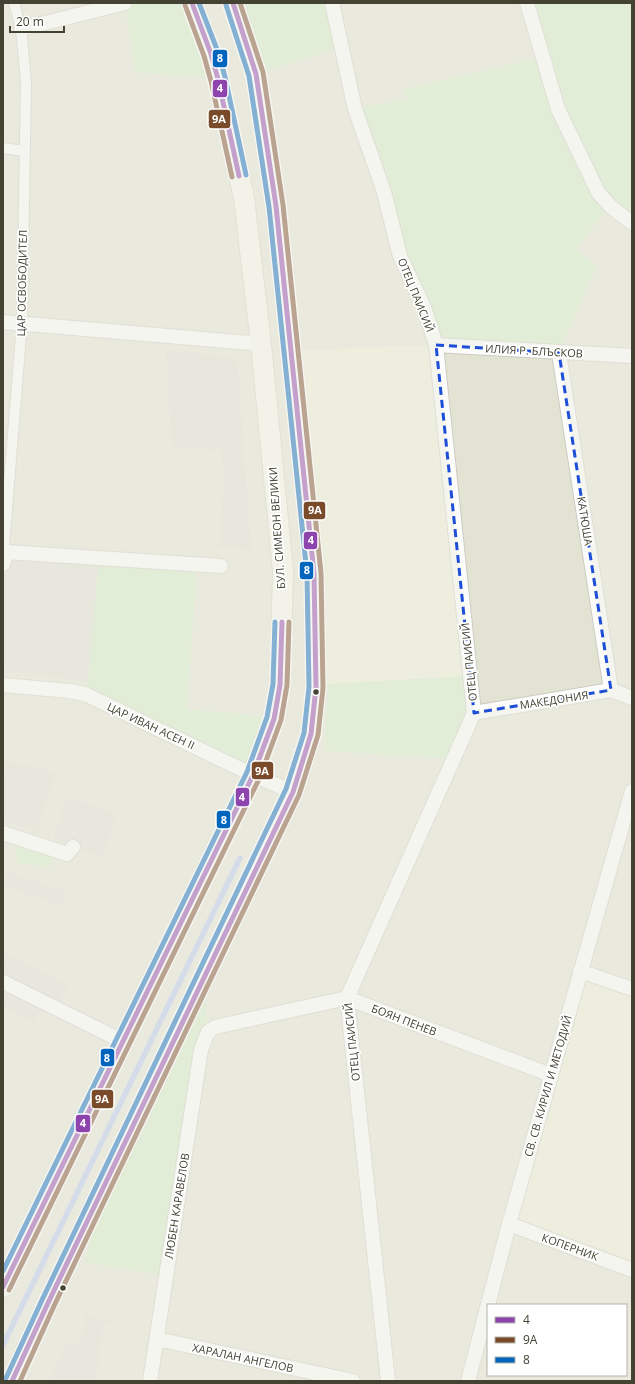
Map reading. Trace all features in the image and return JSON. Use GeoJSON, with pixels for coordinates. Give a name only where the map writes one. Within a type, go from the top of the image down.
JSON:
{"type":"FeatureCollection","features":[{"type":"Feature","properties":{"kind":"main road","name":"БУЛ. СИМЕОН ВЕЛИКИ"},"geometry":{"type":"LineString","coordinates":[[3,1287],[253,775],[274,719],[280,685],[283,571],[261,344],[244,198],[218,79],[211,54],[192,3]]}},
{"type":"Feature","properties":{"kind":"main road"},"geometry":{"type":"LineString","coordinates":[[12,1381],[293,792],[311,734],[316,687],[314,574],[276,206],[256,74],[233,3]]}},
{"type":"Feature","properties":{"kind":"street","name":"ЦАР ОСВОБОДИТЕЛ"},"geometry":{"type":"LineString","coordinates":[[4,558],[22,323],[26,81],[21,29],[14,3]]}},
{"type":"Feature","properties":{"kind":"street"},"geometry":{"type":"LineString","coordinates":[[21,29],[125,3]]}},
{"type":"Feature","properties":{"kind":"street","name":"ОТЕЦ ПАИСИЙ"},"geometry":{"type":"LineString","coordinates":[[332,3],[355,109],[384,192],[400,256],[424,307],[436,345],[474,712],[347,998],[388,1381]]}},
{"type":"Feature","properties":{"kind":"street"},"geometry":{"type":"LineString","coordinates":[[527,3],[558,109],[564,122],[598,192],[611,207],[632,223]]}},
{"type":"Feature","properties":{"kind":"street"},"geometry":{"type":"LineString","coordinates":[[3,148],[24,151]]}},
{"type":"Feature","properties":{"kind":"street"},"geometry":{"type":"LineString","coordinates":[[3,322],[261,344]]}},
{"type":"Feature","properties":{"kind":"street","name":"ИЛИЯ Р. БЛЪСКОВ"},"geometry":{"type":"LineString","coordinates":[[436,345],[632,356]]}},
{"type":"Feature","properties":{"kind":"street","name":"КАТЮША"},"geometry":{"type":"LineString","coordinates":[[559,352],[610,690]]}},
{"type":"Feature","properties":{"kind":"street"},"geometry":{"type":"LineString","coordinates":[[4,558],[221,566]]}},
{"type":"Feature","properties":{"kind":"street","name":"ЦАР ИВАН АСЕН II"},"geometry":{"type":"LineString","coordinates":[[3,685],[69,691],[84,694],[253,775],[293,792]]}},
{"type":"Feature","properties":{"kind":"street","name":"МАКЕДОНИЯ"},"geometry":{"type":"LineString","coordinates":[[474,712],[610,690],[632,698]]}},
{"type":"Feature","properties":{"kind":"street","name":"СВ. СВ. КИРИЛ И МЕТОДИЙ"},"geometry":{"type":"LineString","coordinates":[[488,1304],[580,970],[632,792]]}},
{"type":"Feature","properties":{"kind":"street"},"geometry":{"type":"LineString","coordinates":[[3,833],[67,854],[73,847]]}},
{"type":"Feature","properties":{"kind":"street"},"geometry":{"type":"LineString","coordinates":[[580,970],[632,989]]}},
{"type":"Feature","properties":{"kind":"street"},"geometry":{"type":"LineString","coordinates":[[3,982],[122,1042]]}},
{"type":"Feature","properties":{"kind":"street","name":"ЛЮБЕН КАРАВЕЛОВ"},"geometry":{"type":"LineString","coordinates":[[150,1381],[201,1050],[208,1032],[215,1027],[347,998]]}},
{"type":"Feature","properties":{"kind":"street","name":"БОЯН ПЕНЕВ"},"geometry":{"type":"LineString","coordinates":[[347,998],[551,1075]]}},
{"type":"Feature","properties":{"kind":"street","name":"КОПЕРНИК"},"geometry":{"type":"LineString","coordinates":[[509,1224],[632,1270]]}},
{"type":"Feature","properties":{"kind":"street","name":"СВ. СВ. КИРИЛ И МЕТОДИЙ"},"geometry":{"type":"LineString","coordinates":[[468,1381],[487,1308]]}},
{"type":"Feature","properties":{"kind":"street","name":"ХАРАЛАН АНГЕЛОВ"},"geometry":{"type":"LineString","coordinates":[[156,1339],[353,1381]]}},
{"type":"Feature","properties":{"kind":"highlighted area"},"geometry":{"type":"Polygon","coordinates":[[[436,345],[559,353],[611,690],[474,713],[436,345]]]}},
{"type":"Feature","properties":{"kind":"shaded area"},"geometry":{"type":"Polygon","coordinates":[[[3,3],[632,3],[632,1381],[3,1381],[3,3]]]}},
{"type":"Feature","properties":{"kind":"shaded area"},"geometry":{"type":"Polygon","coordinates":[[[436,345],[470,676],[328,684],[316,682],[291,351],[436,345]]]}},
{"type":"Feature","properties":{"kind":"shaded area"},"geometry":{"type":"Polygon","coordinates":[[[166,351],[237,357],[251,549],[219,548],[224,478],[221,450],[172,449],[166,351]]]}},
{"type":"Feature","properties":{"kind":"shaded area"},"geometry":{"type":"Polygon","coordinates":[[[6,552],[99,557],[88,681],[3,671],[3,564],[6,552]]]}},
{"type":"Feature","properties":{"kind":"shaded area"},"geometry":{"type":"Polygon","coordinates":[[[7,762],[56,772],[37,831],[3,821],[3,773],[7,762]]]}},
{"type":"Feature","properties":{"kind":"shaded area"},"geometry":{"type":"Polygon","coordinates":[[[68,796],[118,815],[102,857],[53,838],[68,796]]]}},
{"type":"Feature","properties":{"kind":"shaded area"},"geometry":{"type":"Polygon","coordinates":[[[9,872],[66,891],[60,906],[3,886],[9,872]]]}},
{"type":"Feature","properties":{"kind":"shaded area"},"geometry":{"type":"Polygon","coordinates":[[[3,953],[68,984],[57,1009],[42,1001],[34,1022],[3,1007],[3,953]]]}},
{"type":"Feature","properties":{"kind":"shaded area"},"geometry":{"type":"Polygon","coordinates":[[[580,971],[632,989],[632,1270],[509,1224],[580,971]]]}},
{"type":"Feature","properties":{"kind":"shaded area"},"geometry":{"type":"Polygon","coordinates":[[[85,1313],[106,1321],[116,1319],[103,1327],[95,1381],[48,1381],[67,1341],[78,1345],[85,1326],[83,1317],[85,1313]]]}},
{"type":"Feature","properties":{"kind":"green space"},"geometry":{"type":"Polygon","coordinates":[[[125,3],[192,3],[218,79],[135,72],[125,3]]]}},
{"type":"Feature","properties":{"kind":"green space"},"geometry":{"type":"Polygon","coordinates":[[[233,3],[332,3],[342,47],[256,74],[233,3]]]}},
{"type":"Feature","properties":{"kind":"green space"},"geometry":{"type":"Polygon","coordinates":[[[527,3],[632,3],[632,223],[611,208],[597,221],[577,250],[597,266],[559,352],[436,345],[355,109],[407,99],[404,89],[542,57],[527,3]]]}},
{"type":"Feature","properties":{"kind":"green space"},"geometry":{"type":"Polygon","coordinates":[[[99,557],[197,564],[187,709],[253,715],[274,719],[253,775],[85,694],[88,681],[99,557]]]}},
{"type":"Feature","properties":{"kind":"green space"},"geometry":{"type":"Polygon","coordinates":[[[470,676],[474,713],[454,759],[325,751],[328,684],[470,676]]]}},
{"type":"Feature","properties":{"kind":"green space"},"geometry":{"type":"Polygon","coordinates":[[[15,845],[53,857],[50,867],[18,863],[15,845]]]}},
{"type":"Feature","properties":{"kind":"green space"},"geometry":{"type":"Polygon","coordinates":[[[205,994],[208,1032],[166,1276],[85,1262],[93,1229],[205,994]]]}},
{"type":"Feature","properties":{"kind":"waterway"},"geometry":{"type":"LineString","coordinates":[[3,1345],[240,858]]}},
{"type":"Feature","properties":{"kind":"transit line","name":"4"},"geometry":{"type":"LineString","coordinates":[[192,3],[211,54],[218,79],[239,176]]}},
{"type":"Feature","properties":{"kind":"transit line","name":"8"},"geometry":{"type":"LineString","coordinates":[[199,3],[218,52],[225,77],[246,175]]}},
{"type":"Feature","properties":{"kind":"transit line","name":"4"},"geometry":{"type":"LineString","coordinates":[[12,1381],[293,792],[311,734],[316,687],[314,574],[276,206],[256,74],[233,3]]}},
{"type":"Feature","properties":{"kind":"transit line","name":"9А"},"geometry":{"type":"LineString","coordinates":[[20,1381],[54,1306],[299,795],[318,735],[323,688],[321,573],[283,205],[263,72],[240,3]]}},
{"type":"Feature","properties":{"kind":"transit line","name":"9А"},"geometry":{"type":"LineString","coordinates":[[185,5],[204,56],[211,81],[232,177]]}},
{"type":"Feature","properties":{"kind":"transit line","name":"8"},"geometry":{"type":"LineString","coordinates":[[6,1378],[286,789],[304,733],[309,687],[307,574],[269,207],[249,76],[226,5]]}},
{"type":"Feature","properties":{"kind":"transit line","name":"8"},"geometry":{"type":"LineString","coordinates":[[3,1271],[247,772],[267,717],[273,684],[275,622]]}},
{"type":"Feature","properties":{"kind":"transit line","name":"4"},"geometry":{"type":"LineString","coordinates":[[3,1287],[253,775],[274,719],[280,685],[282,622]]}},
{"type":"Feature","properties":{"kind":"transit line","name":"9А"},"geometry":{"type":"LineString","coordinates":[[9,1290],[260,777],[281,720],[287,685],[289,622]]}}]}
